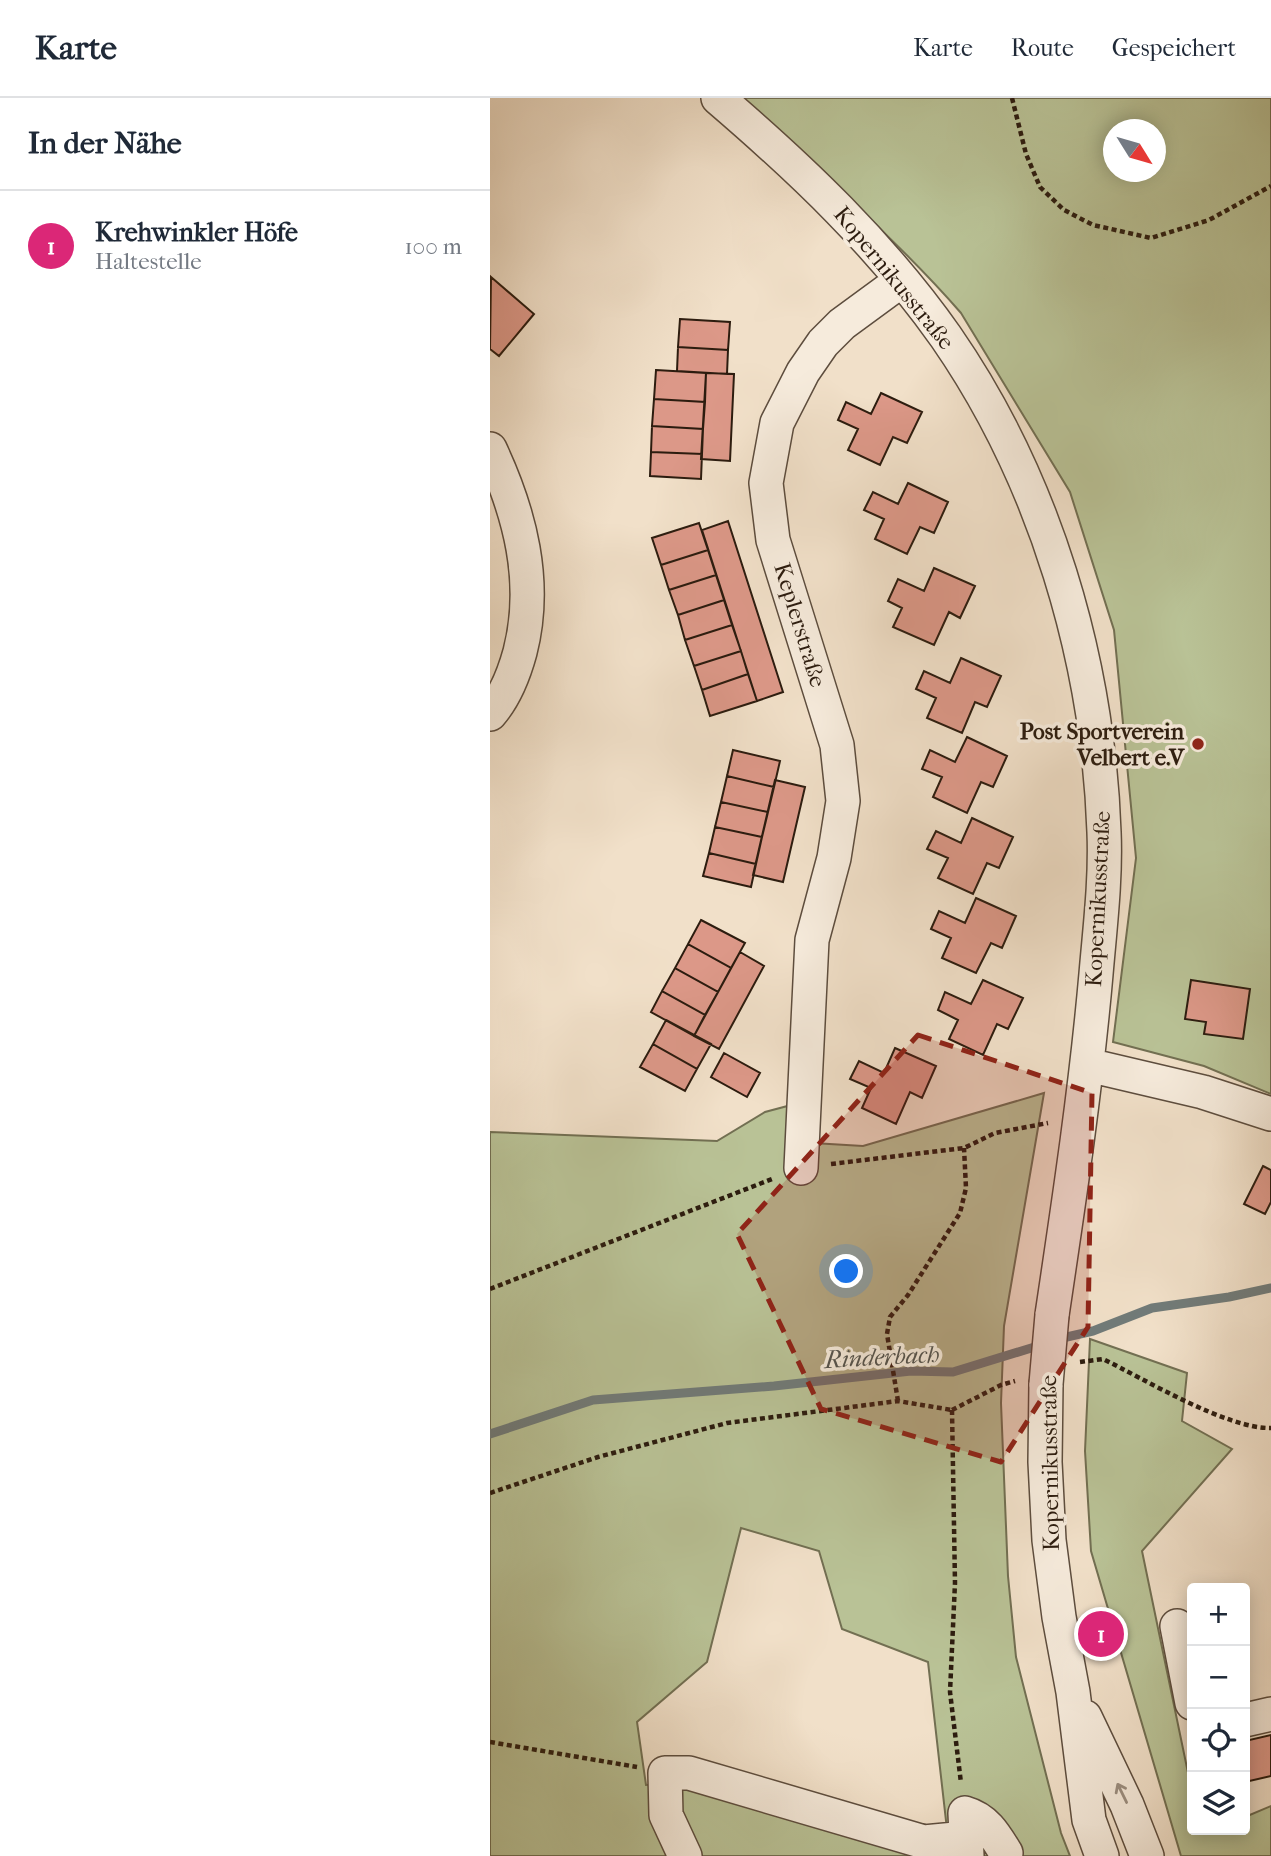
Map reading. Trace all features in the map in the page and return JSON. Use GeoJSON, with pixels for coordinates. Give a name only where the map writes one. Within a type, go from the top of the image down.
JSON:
{"type":"FeatureCollection","features":[{"type":"Feature","properties":{"kind":"street","name":"Kopernikusstraße"},"geometry":{"type":"LineString","coordinates":[[718,98],[812,181],[902,280],[945,336],[988,404],[1008,446],[1048,542],[1086,672],[1096,726],[1104,835],[1103,889],[1080,1126],[1052,1315],[1035,1381],[1059,1618],[1073,1692],[1089,1820],[1102,1856]]}},
{"type":"Feature","properties":{"kind":"street","name":"Keplerstraße"},"geometry":{"type":"LineString","coordinates":[[801,1168],[812,940],[834,858],[843,801],[837,745],[773,540],[766,483],[777,424],[803,372],[823,343],[842,324],[902,280]]}},
{"type":"Feature","properties":{"kind":"street"},"geometry":{"type":"LineString","coordinates":[[490,449],[514,508],[527,566],[528,599],[525,632],[514,673],[490,714]]}},
{"type":"Feature","properties":{"kind":"street"},"geometry":{"type":"LineString","coordinates":[[1088,1065],[1203,1092],[1271,1114]]}},
{"type":"Feature","properties":{"kind":"street"},"geometry":{"type":"LineString","coordinates":[[1177,1626],[1187,1677]]}},
{"type":"Feature","properties":{"kind":"street","name":"Kopernikusstraße"},"geometry":{"type":"LineString","coordinates":[[1073,1692],[1127,1805],[1147,1856]]}},
{"type":"Feature","properties":{"kind":"street"},"geometry":{"type":"LineString","coordinates":[[1250,1719],[1271,1714]]}},
{"type":"Feature","properties":{"kind":"street"},"geometry":{"type":"LineString","coordinates":[[685,1856],[666,1815],[665,1773],[689,1773],[924,1842],[966,1836],[979,1817],[993,1832],[1006,1853]]}},
{"type":"Feature","properties":{"kind":"path"},"geometry":{"type":"LineString","coordinates":[[1012,98],[1026,154],[1040,187],[1064,210],[1093,225],[1152,238],[1209,220],[1271,186]]}},
{"type":"Feature","properties":{"kind":"path"},"geometry":{"type":"LineString","coordinates":[[490,1289],[801,1168],[964,1148],[995,1133],[1042,1122],[1080,1126]]}},
{"type":"Feature","properties":{"kind":"path"},"geometry":{"type":"LineString","coordinates":[[898,1401],[887,1334],[890,1317],[960,1213],[967,1188],[964,1148]]}},
{"type":"Feature","properties":{"kind":"path"},"geometry":{"type":"LineString","coordinates":[[1073,1364],[1103,1359],[1227,1419],[1271,1428]]}},
{"type":"Feature","properties":{"kind":"path"},"geometry":{"type":"LineString","coordinates":[[490,1493],[598,1457],[727,1423],[898,1401],[952,1410],[1001,1385],[1035,1381]]}},
{"type":"Feature","properties":{"kind":"path"},"geometry":{"type":"LineString","coordinates":[[952,1410],[956,1583],[950,1692],[966,1836]]}},
{"type":"Feature","properties":{"kind":"path"},"geometry":{"type":"LineString","coordinates":[[490,1742],[615,1762],[665,1773]]}},
{"type":"Feature","properties":{"kind":"highlighted area"},"geometry":{"type":"Polygon","coordinates":[[[918,1035],[1092,1093],[1088,1327],[1001,1462],[821,1409],[737,1234],[918,1035]]]}},
{"type":"Feature","properties":{"kind":"green space"},"geometry":{"type":"Polygon","coordinates":[[[740,98],[1271,98],[1271,1094],[1204,1066],[1113,1042],[1136,858],[1114,630],[1070,492],[961,313],[881,230],[740,98]]]}},
{"type":"Feature","properties":{"kind":"green space"},"geometry":{"type":"Polygon","coordinates":[[[1044,1093],[1004,1326],[1001,1403],[1008,1576],[1016,1657],[1061,1833],[1070,1856],[950,1856],[928,1662],[842,1629],[819,1551],[741,1528],[707,1662],[637,1722],[646,1785],[687,1783],[946,1856],[490,1856],[490,1132],[717,1141],[765,1112],[795,1104],[813,1143],[863,1146],[1044,1093]]]}},
{"type":"Feature","properties":{"kind":"green space"},"geometry":{"type":"Polygon","coordinates":[[[1090,1339],[1187,1373],[1182,1421],[1232,1449],[1142,1551],[1187,1768],[1187,1835],[1250,1835],[1250,1815],[1271,1806],[1271,1856],[1181,1856],[1091,1551],[1085,1451],[1090,1339]]]}},
{"type":"Feature","properties":{"kind":"building"},"geometry":{"type":"Polygon","coordinates":[[[491,277],[534,314],[499,356],[490,349],[491,277]]]}},
{"type":"Feature","properties":{"kind":"building"},"geometry":{"type":"Polygon","coordinates":[[[680,319],[730,322],[728,350],[678,347],[680,319]]]}},
{"type":"Feature","properties":{"kind":"building"},"geometry":{"type":"Polygon","coordinates":[[[678,347],[728,350],[727,374],[677,371],[678,347]]]}},
{"type":"Feature","properties":{"kind":"building"},"geometry":{"type":"Polygon","coordinates":[[[656,370],[706,373],[705,402],[654,399],[656,370]]]}},
{"type":"Feature","properties":{"kind":"building"},"geometry":{"type":"Polygon","coordinates":[[[706,373],[734,374],[730,461],[701,459],[706,373]]]}},
{"type":"Feature","properties":{"kind":"building"},"geometry":{"type":"Polygon","coordinates":[[[881,393],[922,412],[907,443],[893,437],[880,465],[848,450],[858,429],[838,420],[846,402],[871,414],[881,393]]]}},
{"type":"Feature","properties":{"kind":"building"},"geometry":{"type":"Polygon","coordinates":[[[654,399],[705,402],[703,429],[652,426],[654,399]]]}},
{"type":"Feature","properties":{"kind":"building"},"geometry":{"type":"Polygon","coordinates":[[[652,426],[703,429],[702,454],[651,452],[652,426]]]}},
{"type":"Feature","properties":{"kind":"building"},"geometry":{"type":"Polygon","coordinates":[[[651,452],[702,454],[701,479],[650,476],[651,452]]]}},
{"type":"Feature","properties":{"kind":"building"},"geometry":{"type":"Polygon","coordinates":[[[908,483],[948,502],[934,533],[920,527],[907,554],[875,539],[884,519],[864,510],[873,492],[898,504],[908,483]]]}},
{"type":"Feature","properties":{"kind":"building"},"geometry":{"type":"Polygon","coordinates":[[[728,521],[783,692],[757,701],[702,530],[728,521]]]}},
{"type":"Feature","properties":{"kind":"building"},"geometry":{"type":"Polygon","coordinates":[[[699,523],[708,550],[661,565],[652,538],[699,523]]]}},
{"type":"Feature","properties":{"kind":"building"},"geometry":{"type":"Polygon","coordinates":[[[708,550],[716,575],[669,590],[661,565],[708,550]]]}},
{"type":"Feature","properties":{"kind":"building"},"geometry":{"type":"Polygon","coordinates":[[[934,568],[975,586],[960,618],[949,612],[934,645],[893,627],[902,608],[888,601],[898,579],[924,591],[934,568]]]}},
{"type":"Feature","properties":{"kind":"building"},"geometry":{"type":"Polygon","coordinates":[[[716,575],[724,600],[678,615],[669,590],[716,575]]]}},
{"type":"Feature","properties":{"kind":"building"},"geometry":{"type":"Polygon","coordinates":[[[724,600],[732,625],[685,640],[678,615],[724,600]]]}},
{"type":"Feature","properties":{"kind":"building"},"geometry":{"type":"Polygon","coordinates":[[[732,625],[741,651],[694,666],[685,640],[732,625]]]}},
{"type":"Feature","properties":{"kind":"building"},"geometry":{"type":"Polygon","coordinates":[[[741,651],[748,674],[702,690],[694,666],[741,651]]]}},
{"type":"Feature","properties":{"kind":"building"},"geometry":{"type":"Polygon","coordinates":[[[961,658],[1001,676],[987,707],[975,702],[962,733],[927,718],[936,698],[916,689],[924,671],[950,683],[961,658]]]}},
{"type":"Feature","properties":{"kind":"building"},"geometry":{"type":"Polygon","coordinates":[[[748,674],[757,701],[710,716],[702,690],[748,674]]]}},
{"type":"Feature","properties":{"kind":"building"},"geometry":{"type":"Polygon","coordinates":[[[967,737],[1007,756],[993,787],[981,782],[967,813],[933,797],[942,777],[922,769],[930,750],[955,762],[967,737]]]}},
{"type":"Feature","properties":{"kind":"building"},"geometry":{"type":"Polygon","coordinates":[[[733,750],[780,761],[774,787],[727,776],[733,750]]]}},
{"type":"Feature","properties":{"kind":"building"},"geometry":{"type":"Polygon","coordinates":[[[727,776],[774,787],[768,812],[721,802],[727,776]]]}},
{"type":"Feature","properties":{"kind":"building"},"geometry":{"type":"Polygon","coordinates":[[[775,780],[805,787],[783,882],[753,875],[775,780]]]}},
{"type":"Feature","properties":{"kind":"building"},"geometry":{"type":"Polygon","coordinates":[[[721,802],[768,812],[762,837],[715,827],[721,802]]]}},
{"type":"Feature","properties":{"kind":"building"},"geometry":{"type":"Polygon","coordinates":[[[972,818],[1013,837],[999,868],[987,863],[973,894],[938,878],[948,858],[927,849],[936,831],[961,843],[972,818]]]}},
{"type":"Feature","properties":{"kind":"building"},"geometry":{"type":"Polygon","coordinates":[[[715,827],[762,837],[756,864],[709,853],[715,827]]]}},
{"type":"Feature","properties":{"kind":"building"},"geometry":{"type":"Polygon","coordinates":[[[709,853],[756,864],[751,887],[703,876],[709,853]]]}},
{"type":"Feature","properties":{"kind":"building"},"geometry":{"type":"Polygon","coordinates":[[[976,898],[1016,916],[1002,948],[991,943],[976,973],[942,958],[951,938],[931,929],[939,911],[965,923],[976,898]]]}},
{"type":"Feature","properties":{"kind":"building"},"geometry":{"type":"Polygon","coordinates":[[[701,920],[745,943],[731,968],[688,944],[701,920]]]}},
{"type":"Feature","properties":{"kind":"building"},"geometry":{"type":"Polygon","coordinates":[[[688,944],[731,968],[718,992],[675,968],[688,944]]]}},
{"type":"Feature","properties":{"kind":"building"},"geometry":{"type":"Polygon","coordinates":[[[740,952],[764,966],[719,1049],[694,1036],[740,952]]]}},
{"type":"Feature","properties":{"kind":"building"},"geometry":{"type":"Polygon","coordinates":[[[675,968],[718,992],[705,1015],[662,991],[675,968]]]}},
{"type":"Feature","properties":{"kind":"building"},"geometry":{"type":"Polygon","coordinates":[[[983,980],[1023,998],[1008,1029],[997,1024],[983,1055],[949,1039],[958,1020],[938,1010],[945,992],[971,1004],[983,980]]]}},
{"type":"Feature","properties":{"kind":"building"},"geometry":{"type":"Polygon","coordinates":[[[1191,980],[1250,989],[1243,1039],[1204,1034],[1206,1022],[1185,1019],[1191,980]]]}},
{"type":"Feature","properties":{"kind":"building"},"geometry":{"type":"Polygon","coordinates":[[[662,991],[705,1015],[694,1036],[651,1012],[662,991]]]}},
{"type":"Feature","properties":{"kind":"building"},"geometry":{"type":"Polygon","coordinates":[[[666,1020],[711,1044],[697,1069],[653,1044],[666,1020]]]}},
{"type":"Feature","properties":{"kind":"building"},"geometry":{"type":"Polygon","coordinates":[[[653,1044],[697,1069],[685,1091],[640,1067],[653,1044]]]}},
{"type":"Feature","properties":{"kind":"building"},"geometry":{"type":"Polygon","coordinates":[[[895,1048],[936,1066],[922,1098],[910,1092],[896,1124],[862,1108],[871,1088],[850,1079],[859,1061],[884,1073],[895,1048]]]}},
{"type":"Feature","properties":{"kind":"building"},"geometry":{"type":"Polygon","coordinates":[[[724,1053],[760,1073],[747,1097],[711,1077],[724,1053]]]}},
{"type":"Feature","properties":{"kind":"building"},"geometry":{"type":"Polygon","coordinates":[[[1263,1166],[1271,1170],[1271,1202],[1265,1214],[1244,1204],[1263,1166]]]}},
{"type":"Feature","properties":{"kind":"building"},"geometry":{"type":"Polygon","coordinates":[[[1271,1735],[1271,1776],[1250,1781],[1250,1740],[1271,1735]]]}},
{"type":"Feature","properties":{"kind":"waterway","name":"Rinderbach"},"geometry":{"type":"LineString","coordinates":[[1058,1339],[1093,1331],[1152,1308],[1271,1288]]}},
{"type":"Feature","properties":{"kind":"waterway","name":"Rinderbach"},"geometry":{"type":"LineString","coordinates":[[490,1434],[593,1400],[774,1386],[911,1371],[953,1372],[1041,1345]]}},
{"type":"Feature","properties":{"kind":"place","name":"Post Sportverein Velbert e.V"},"geometry":{"type":"Point","coordinates":[1198,744]}},
{"type":"Feature","properties":{"kind":"place","name":"Krehwinkler Höfe"},"geometry":{"type":"Point","coordinates":[1101,1634]}}]}
